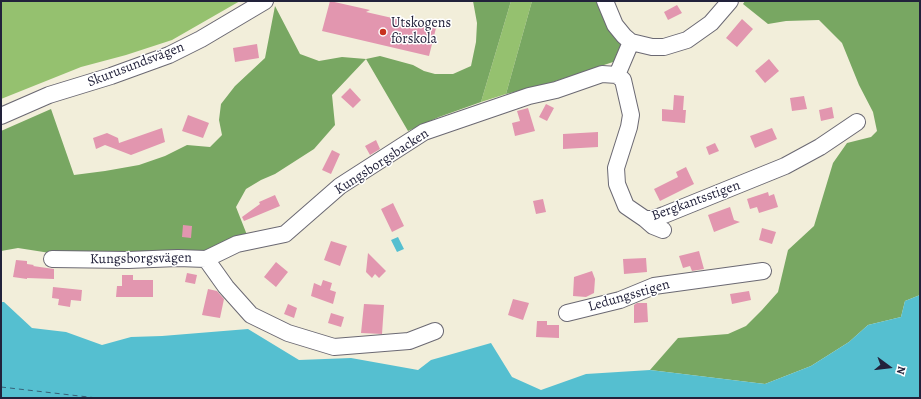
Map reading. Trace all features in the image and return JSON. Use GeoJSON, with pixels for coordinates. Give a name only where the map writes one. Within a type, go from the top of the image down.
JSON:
{"type":"FeatureCollection","features":[{"type":"Feature","properties":{"kind":"street","name":"Skurusundsvägen"},"geometry":{"type":"LineString","coordinates":[[1,116],[49,96],[169,55],[201,39],[265,1]]}},
{"type":"Feature","properties":{"kind":"street"},"geometry":{"type":"LineString","coordinates":[[604,1],[615,26],[624,36],[631,42],[652,47],[664,47],[686,40],[711,23],[730,1]]}},
{"type":"Feature","properties":{"kind":"street"},"geometry":{"type":"LineString","coordinates":[[617,75],[631,42]]}},
{"type":"Feature","properties":{"kind":"street","name":"Kungsborgsbacken"},"geometry":{"type":"LineString","coordinates":[[206,259],[221,250],[238,244],[285,234],[340,186],[424,132],[528,96],[556,90],[602,74],[617,75]]}},
{"type":"Feature","properties":{"kind":"street","name":"Bergkantsstigen"},"geometry":{"type":"LineString","coordinates":[[617,75],[623,80],[631,115],[616,168],[617,184],[626,206],[645,219],[664,215],[785,166],[820,148],[857,122]]}},
{"type":"Feature","properties":{"kind":"street"},"geometry":{"type":"LineString","coordinates":[[645,219],[653,226],[663,230]]}},
{"type":"Feature","properties":{"kind":"street","name":"Kungsborgsvägen"},"geometry":{"type":"LineString","coordinates":[[52,258],[128,260],[178,258],[206,259],[226,287],[251,315],[288,333],[334,347],[409,341],[435,331]]}},
{"type":"Feature","properties":{"kind":"street","name":"Ledungsstigen"},"geometry":{"type":"LineString","coordinates":[[567,313],[620,300],[654,286],[763,271]]}},
{"type":"Feature","properties":{"kind":"green space"},"geometry":{"type":"Polygon","coordinates":[[[1,1],[240,1],[172,40],[126,55],[81,67],[1,99],[1,1]]]}},
{"type":"Feature","properties":{"kind":"green space"},"geometry":{"type":"Polygon","coordinates":[[[473,1],[511,1],[481,102],[439,117],[408,131],[366,59],[380,56],[413,65],[424,71],[435,74],[453,74],[471,66],[476,42],[477,23],[473,1]]]}},
{"type":"Feature","properties":{"kind":"green space"},"geometry":{"type":"Polygon","coordinates":[[[511,1],[532,1],[506,94],[481,102],[511,1]]]}},
{"type":"Feature","properties":{"kind":"green space"},"geometry":{"type":"Polygon","coordinates":[[[532,1],[598,1],[623,43],[616,61],[547,84],[506,94],[532,1]]]}},
{"type":"Feature","properties":{"kind":"green space"},"geometry":{"type":"Polygon","coordinates":[[[745,1],[920,1],[920,295],[905,301],[901,317],[868,325],[849,342],[811,366],[765,384],[650,370],[678,338],[728,334],[746,326],[762,310],[778,292],[788,250],[814,226],[833,163],[847,143],[871,137],[877,131],[873,112],[859,85],[842,43],[819,20],[786,21],[768,24],[743,4],[745,1]]]}},
{"type":"Feature","properties":{"kind":"green space"},"geometry":{"type":"Polygon","coordinates":[[[275,6],[300,54],[319,61],[342,57],[366,59],[332,95],[335,125],[314,149],[275,174],[246,189],[236,207],[247,235],[205,254],[50,253],[18,248],[1,251],[1,131],[51,109],[74,175],[139,165],[165,156],[187,145],[210,147],[222,135],[219,120],[221,104],[235,86],[265,58],[275,6]]]}},
{"type":"Feature","properties":{"kind":"water"},"geometry":{"type":"Polygon","coordinates":[[[398,237],[404,249],[397,252],[391,240],[398,237]]]}},
{"type":"Feature","properties":{"kind":"water"},"geometry":{"type":"Polygon","coordinates":[[[920,295],[920,398],[1,398],[1,302],[4,302],[32,328],[66,332],[102,345],[131,337],[248,329],[299,360],[351,358],[418,370],[431,360],[491,343],[512,377],[541,390],[586,374],[650,370],[765,384],[811,366],[849,342],[868,325],[901,317],[905,301],[920,295]]]}},
{"type":"Feature","properties":{"kind":"building"},"geometry":{"type":"Polygon","coordinates":[[[330,1],[370,10],[366,12],[436,28],[429,56],[322,31],[330,1]]]}},
{"type":"Feature","properties":{"kind":"building"},"geometry":{"type":"Polygon","coordinates":[[[677,5],[682,13],[668,20],[664,12],[677,5]]]}},
{"type":"Feature","properties":{"kind":"building"},"geometry":{"type":"Polygon","coordinates":[[[742,19],[753,29],[737,47],[726,38],[742,19]]]}},
{"type":"Feature","properties":{"kind":"building"},"geometry":{"type":"Polygon","coordinates":[[[257,44],[259,58],[235,62],[233,48],[257,44]]]}},
{"type":"Feature","properties":{"kind":"building"},"geometry":{"type":"Polygon","coordinates":[[[769,59],[779,71],[765,83],[755,71],[769,59]]]}},
{"type":"Feature","properties":{"kind":"building"},"geometry":{"type":"Polygon","coordinates":[[[350,88],[361,100],[353,108],[341,97],[350,88]]]}},
{"type":"Feature","properties":{"kind":"building"},"geometry":{"type":"Polygon","coordinates":[[[674,95],[684,96],[683,110],[686,110],[685,123],[662,121],[662,109],[673,110],[674,95]]]}},
{"type":"Feature","properties":{"kind":"building"},"geometry":{"type":"Polygon","coordinates":[[[804,96],[807,109],[792,111],[790,98],[804,96]]]}},
{"type":"Feature","properties":{"kind":"building"},"geometry":{"type":"Polygon","coordinates":[[[546,104],[554,108],[547,121],[539,117],[546,104]]]}},
{"type":"Feature","properties":{"kind":"building"},"geometry":{"type":"Polygon","coordinates":[[[832,107],[834,118],[821,121],[819,110],[832,107]]]}},
{"type":"Feature","properties":{"kind":"building"},"geometry":{"type":"Polygon","coordinates":[[[528,108],[535,131],[515,136],[512,123],[520,121],[517,111],[528,108]]]}},
{"type":"Feature","properties":{"kind":"building"},"geometry":{"type":"Polygon","coordinates":[[[188,115],[209,123],[203,138],[182,131],[188,115]]]}},
{"type":"Feature","properties":{"kind":"building"},"geometry":{"type":"Polygon","coordinates":[[[162,128],[165,142],[131,155],[105,145],[96,149],[93,138],[107,133],[118,138],[119,143],[162,128]]]}},
{"type":"Feature","properties":{"kind":"building"},"geometry":{"type":"Polygon","coordinates":[[[772,128],[777,139],[755,148],[750,136],[772,128]]]}},
{"type":"Feature","properties":{"kind":"building"},"geometry":{"type":"Polygon","coordinates":[[[598,132],[598,147],[563,149],[563,134],[598,132]]]}},
{"type":"Feature","properties":{"kind":"building"},"geometry":{"type":"Polygon","coordinates":[[[376,140],[380,149],[370,155],[365,146],[376,140]]]}},
{"type":"Feature","properties":{"kind":"building"},"geometry":{"type":"Polygon","coordinates":[[[715,143],[719,151],[709,155],[706,147],[715,143]]]}},
{"type":"Feature","properties":{"kind":"building"},"geometry":{"type":"Polygon","coordinates":[[[332,150],[340,154],[331,174],[322,170],[332,150]]]}},
{"type":"Feature","properties":{"kind":"building"},"geometry":{"type":"Polygon","coordinates":[[[686,167],[694,184],[660,201],[654,189],[678,177],[676,172],[686,167]]]}},
{"type":"Feature","properties":{"kind":"building"},"geometry":{"type":"Polygon","coordinates":[[[768,192],[769,196],[774,194],[778,207],[759,213],[757,207],[750,209],[747,199],[768,192]]]}},
{"type":"Feature","properties":{"kind":"building"},"geometry":{"type":"Polygon","coordinates":[[[275,195],[280,206],[244,221],[242,217],[260,204],[259,202],[275,195]]]}},
{"type":"Feature","properties":{"kind":"building"},"geometry":{"type":"Polygon","coordinates":[[[543,199],[546,212],[536,214],[533,201],[543,199]]]}},
{"type":"Feature","properties":{"kind":"building"},"geometry":{"type":"Polygon","coordinates":[[[393,203],[404,226],[392,232],[381,209],[393,203]]]}},
{"type":"Feature","properties":{"kind":"building"},"geometry":{"type":"Polygon","coordinates":[[[730,207],[734,220],[740,222],[714,232],[708,215],[730,207]]]}},
{"type":"Feature","properties":{"kind":"building"},"geometry":{"type":"Polygon","coordinates":[[[183,225],[192,226],[191,238],[182,237],[183,225]]]}},
{"type":"Feature","properties":{"kind":"building"},"geometry":{"type":"Polygon","coordinates":[[[762,228],[776,232],[772,244],[759,240],[762,228]]]}},
{"type":"Feature","properties":{"kind":"building"},"geometry":{"type":"Polygon","coordinates":[[[331,241],[347,246],[340,266],[324,260],[331,241]]]}},
{"type":"Feature","properties":{"kind":"building"},"geometry":{"type":"Polygon","coordinates":[[[699,251],[704,269],[692,271],[690,266],[683,268],[679,256],[699,251]]]}},
{"type":"Feature","properties":{"kind":"building"},"geometry":{"type":"Polygon","coordinates":[[[368,253],[386,271],[379,278],[375,274],[372,278],[366,272],[368,253]]]}},
{"type":"Feature","properties":{"kind":"building"},"geometry":{"type":"Polygon","coordinates":[[[646,258],[647,272],[624,274],[623,259],[646,258]]]}},
{"type":"Feature","properties":{"kind":"building"},"geometry":{"type":"Polygon","coordinates":[[[16,260],[27,261],[27,264],[34,265],[33,266],[54,269],[54,279],[27,279],[13,277],[16,260]]]}},
{"type":"Feature","properties":{"kind":"building"},"geometry":{"type":"Polygon","coordinates":[[[276,262],[288,272],[276,287],[264,277],[276,262]]]}},
{"type":"Feature","properties":{"kind":"building"},"geometry":{"type":"Polygon","coordinates":[[[592,271],[595,279],[594,293],[586,297],[573,296],[574,277],[592,271]]]}},
{"type":"Feature","properties":{"kind":"building"},"geometry":{"type":"Polygon","coordinates":[[[187,273],[197,275],[195,284],[185,282],[187,273]]]}},
{"type":"Feature","properties":{"kind":"building"},"geometry":{"type":"Polygon","coordinates":[[[122,275],[133,275],[133,280],[153,280],[153,297],[116,297],[117,286],[122,286],[122,275]]]}},
{"type":"Feature","properties":{"kind":"building"},"geometry":{"type":"Polygon","coordinates":[[[323,280],[332,283],[330,290],[336,292],[333,304],[311,296],[314,283],[321,286],[323,280]]]}},
{"type":"Feature","properties":{"kind":"building"},"geometry":{"type":"Polygon","coordinates":[[[53,287],[82,290],[81,301],[71,300],[70,307],[58,305],[59,299],[52,298],[53,287]]]}},
{"type":"Feature","properties":{"kind":"building"},"geometry":{"type":"Polygon","coordinates":[[[208,289],[217,291],[224,299],[220,318],[202,315],[208,289]]]}},
{"type":"Feature","properties":{"kind":"building"},"geometry":{"type":"Polygon","coordinates":[[[749,291],[751,300],[732,304],[730,294],[749,291]]]}},
{"type":"Feature","properties":{"kind":"building"},"geometry":{"type":"Polygon","coordinates":[[[513,299],[529,303],[523,320],[508,315],[513,299]]]}},
{"type":"Feature","properties":{"kind":"building"},"geometry":{"type":"Polygon","coordinates":[[[637,303],[647,303],[648,322],[634,323],[634,305],[637,303]]]}},
{"type":"Feature","properties":{"kind":"building"},"geometry":{"type":"Polygon","coordinates":[[[288,304],[297,308],[294,318],[284,314],[288,304]]]}},
{"type":"Feature","properties":{"kind":"building"},"geometry":{"type":"Polygon","coordinates":[[[364,304],[384,305],[382,334],[361,333],[364,304]]]}},
{"type":"Feature","properties":{"kind":"building"},"geometry":{"type":"Polygon","coordinates":[[[331,313],[344,317],[341,327],[328,323],[331,313]]]}},
{"type":"Feature","properties":{"kind":"building"},"geometry":{"type":"Polygon","coordinates":[[[537,321],[547,321],[547,325],[559,325],[559,338],[536,337],[537,321]]]}},
{"type":"Feature","properties":{"kind":"ferry route"},"geometry":{"type":"LineString","coordinates":[[1,387],[97,398]]}},
{"type":"Feature","properties":{"kind":"place","name":"Utskogens förskola"},"geometry":{"type":"Point","coordinates":[383,32]}}]}
